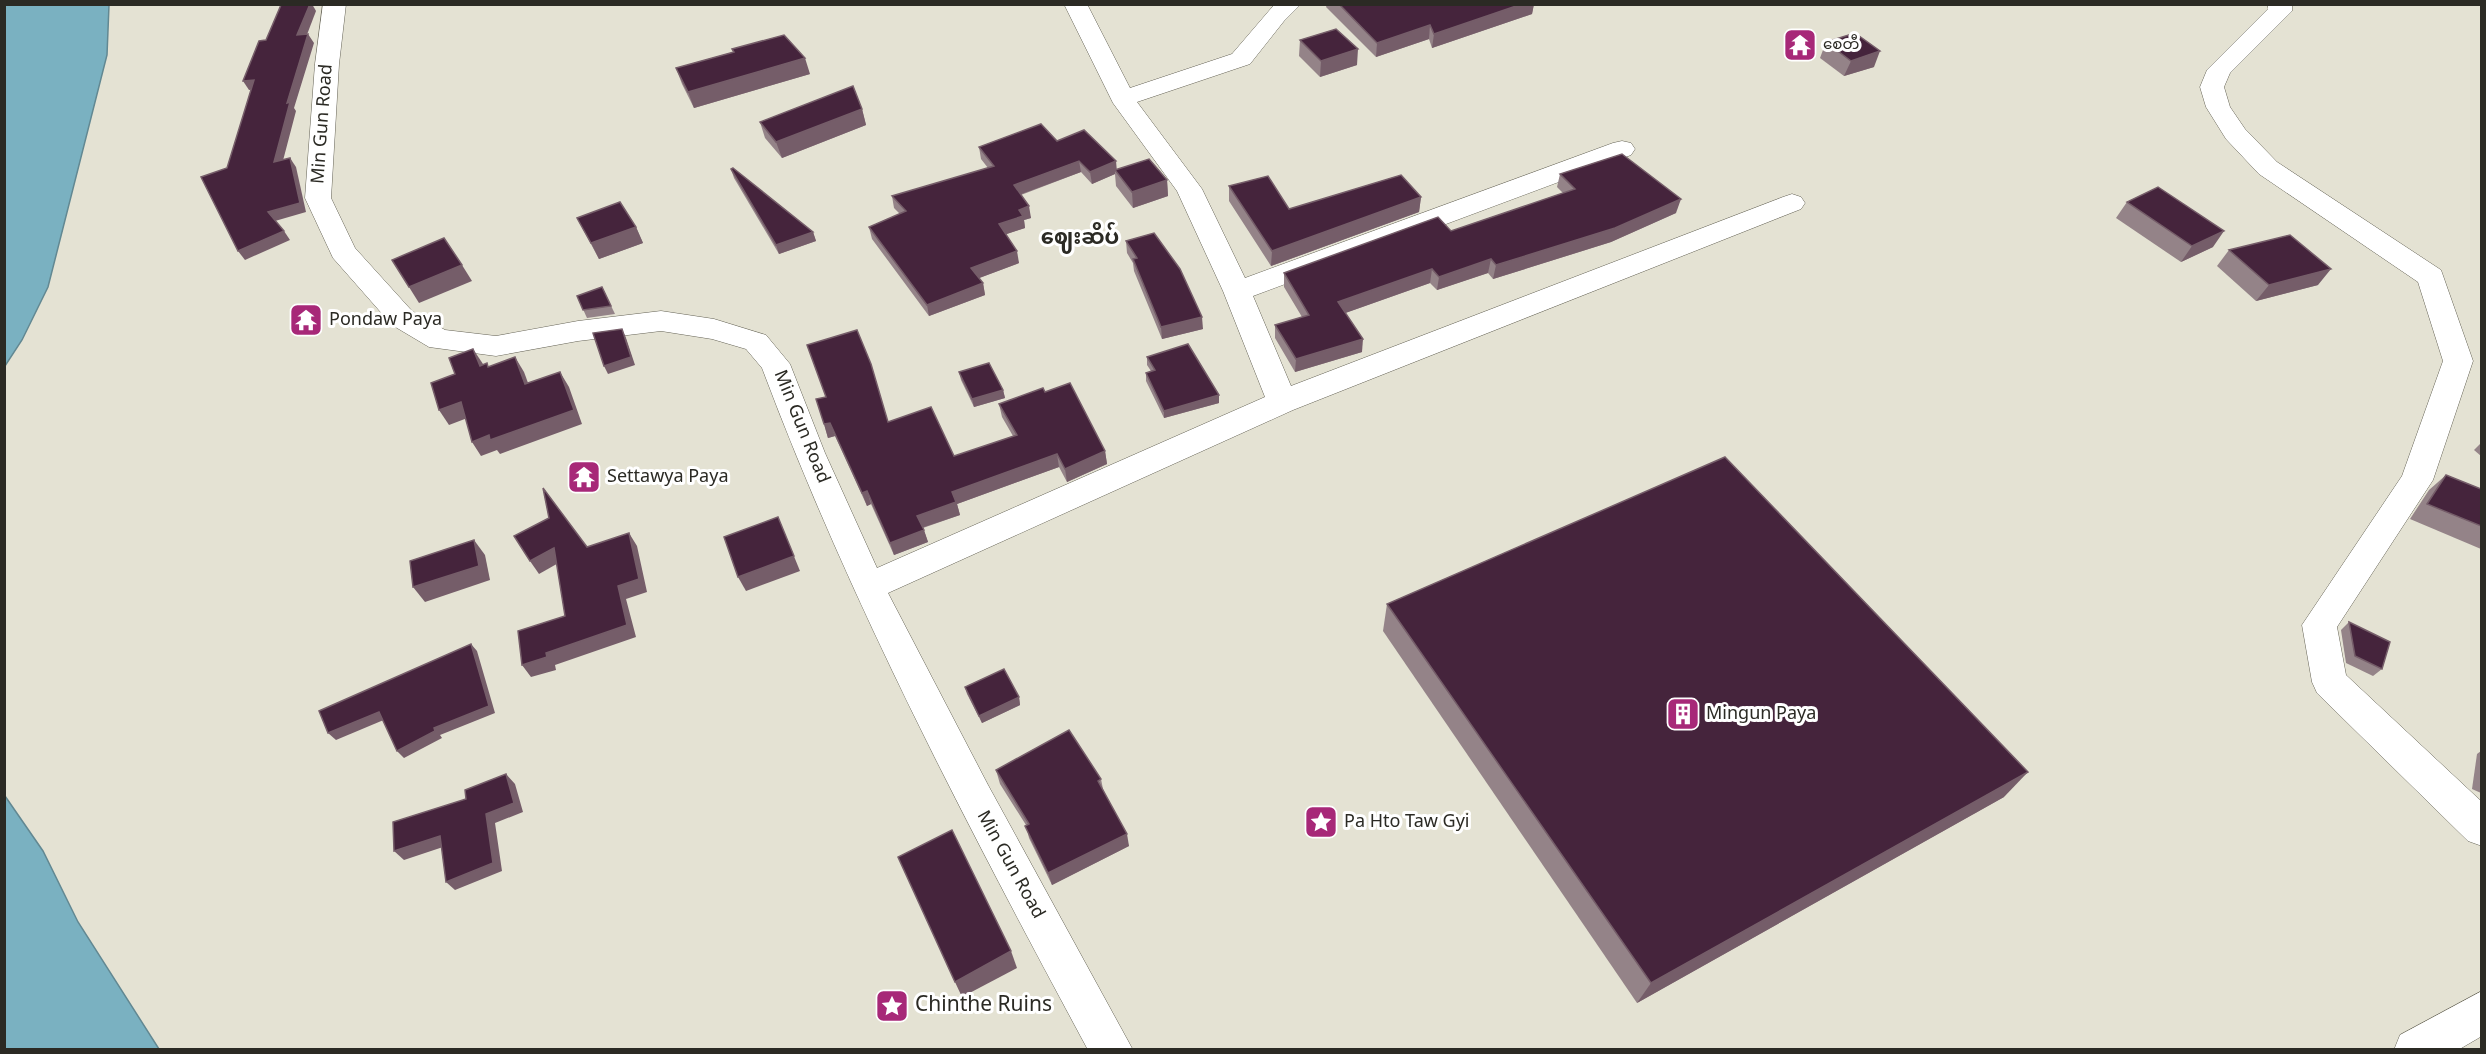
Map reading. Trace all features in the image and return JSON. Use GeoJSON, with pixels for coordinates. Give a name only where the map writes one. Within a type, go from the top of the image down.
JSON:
{"type":"FeatureCollection","features":[{"type":"Feature","properties":{"kind":"street","name":"Min Gun Road"},"geometry":{"type":"LineString","coordinates":[[335,4],[327,64],[318,198],[343,252],[402,318],[439,340],[496,346],[578,331],[661,321],[714,328],[756,342],[775,364],[868,587],[945,746],[1112,1050]]}},
{"type":"Feature","properties":{"kind":"street"},"geometry":{"type":"LineString","coordinates":[[1075,4],[1123,99],[1189,189],[1237,291],[1282,402]]}},
{"type":"Feature","properties":{"kind":"street"},"geometry":{"type":"LineString","coordinates":[[1123,99],[1241,59],[1253,48],[1263,30],[1279,11],[1290,4]]}},
{"type":"Feature","properties":{"kind":"street"},"geometry":{"type":"LineString","coordinates":[[2280,4],[2280,11],[2219,69],[2212,87],[2218,107],[2235,134],[2268,168],[2431,277],[2458,361],[2417,480],[2319,625],[2330,682],[2481,828]]}},
{"type":"Feature","properties":{"kind":"street"},"geometry":{"type":"LineString","coordinates":[[1237,291],[1622,149]]}},
{"type":"Feature","properties":{"kind":"street"},"geometry":{"type":"LineString","coordinates":[[868,587],[1282,402],[1792,203]]}},
{"type":"Feature","properties":{"kind":"street"},"geometry":{"type":"LineString","coordinates":[[2415,1050],[2481,1012]]}},
{"type":"Feature","properties":{"kind":"water"},"geometry":{"type":"Polygon","coordinates":[[[5,4],[109,5],[107,55],[48,287],[22,340],[5,366],[5,4]]]}},
{"type":"Feature","properties":{"kind":"water"},"geometry":{"type":"Polygon","coordinates":[[[5,796],[43,851],[78,922],[159,1049],[5,1049],[5,796]]]}},
{"type":"Feature","properties":{"kind":"building"},"geometry":{"type":"Polygon","coordinates":[[[310,4],[297,35],[308,34],[287,103],[290,102],[274,162],[290,158],[300,203],[268,212],[284,231],[238,251],[201,177],[227,168],[254,80],[243,81],[259,41],[266,40],[281,5],[310,4]]]}},
{"type":"Feature","properties":{"kind":"building"},"geometry":{"type":"Polygon","coordinates":[[[1339,4],[1522,4],[1434,34],[1430,25],[1377,43],[1339,4]]]}},
{"type":"Feature","properties":{"kind":"building"},"geometry":{"type":"Polygon","coordinates":[[[1336,29],[1358,49],[1321,61],[1300,40],[1336,29]]]}},
{"type":"Feature","properties":{"kind":"building"},"geometry":{"type":"Polygon","coordinates":[[[1855,33],[1880,51],[1851,61],[1826,42],[1855,33]]]}},
{"type":"Feature","properties":{"kind":"building"},"geometry":{"type":"Polygon","coordinates":[[[784,35],[805,58],[688,92],[676,68],[734,52],[732,49],[784,35]]]}},
{"type":"Feature","properties":{"kind":"building"},"geometry":{"type":"Polygon","coordinates":[[[853,86],[862,109],[776,142],[760,122],[853,86]]]}},
{"type":"Feature","properties":{"kind":"building"},"geometry":{"type":"Polygon","coordinates":[[[1041,124],[1057,141],[1084,130],[1116,161],[1090,172],[1079,161],[1014,185],[1029,206],[1019,210],[1023,216],[999,224],[1017,251],[971,268],[983,283],[927,305],[869,227],[906,211],[892,196],[994,166],[979,147],[1041,124]]]}},
{"type":"Feature","properties":{"kind":"building"},"geometry":{"type":"Polygon","coordinates":[[[1622,154],[1681,199],[1615,228],[1496,265],[1491,259],[1439,277],[1432,269],[1338,302],[1363,339],[1296,359],[1275,325],[1309,315],[1284,273],[1438,217],[1451,231],[1575,189],[1560,174],[1622,154]]]}},
{"type":"Feature","properties":{"kind":"building"},"geometry":{"type":"Polygon","coordinates":[[[1149,159],[1167,180],[1132,192],[1115,170],[1149,159]]]}},
{"type":"Feature","properties":{"kind":"building"},"geometry":{"type":"Polygon","coordinates":[[[733,168],[813,232],[776,245],[731,169],[733,168]]]}},
{"type":"Feature","properties":{"kind":"building"},"geometry":{"type":"Polygon","coordinates":[[[1401,175],[1421,197],[1272,251],[1229,186],[1268,176],[1289,209],[1401,175]]]}},
{"type":"Feature","properties":{"kind":"building"},"geometry":{"type":"Polygon","coordinates":[[[2158,187],[2224,231],[2192,246],[2127,202],[2158,187]]]}},
{"type":"Feature","properties":{"kind":"building"},"geometry":{"type":"Polygon","coordinates":[[[620,202],[636,227],[591,243],[577,218],[620,202]]]}},
{"type":"Feature","properties":{"kind":"building"},"geometry":{"type":"Polygon","coordinates":[[[1154,233],[1180,269],[1202,317],[1161,327],[1133,259],[1137,258],[1126,241],[1154,233]]]}},
{"type":"Feature","properties":{"kind":"building"},"geometry":{"type":"Polygon","coordinates":[[[2290,235],[2331,269],[2269,285],[2229,250],[2290,235]]]}},
{"type":"Feature","properties":{"kind":"building"},"geometry":{"type":"Polygon","coordinates":[[[444,238],[462,265],[409,287],[392,260],[444,238]]]}},
{"type":"Feature","properties":{"kind":"building"},"geometry":{"type":"Polygon","coordinates":[[[602,287],[611,306],[583,310],[577,296],[602,287]]]}},
{"type":"Feature","properties":{"kind":"building"},"geometry":{"type":"Polygon","coordinates":[[[622,329],[631,357],[604,366],[593,333],[622,329]]]}},
{"type":"Feature","properties":{"kind":"building"},"geometry":{"type":"Polygon","coordinates":[[[857,330],[871,364],[888,422],[931,407],[954,456],[1017,435],[999,404],[1043,388],[1045,392],[1070,383],[1105,451],[1065,469],[1057,454],[952,492],[956,502],[917,516],[924,530],[890,543],[867,491],[862,493],[830,423],[824,424],[816,399],[826,397],[807,345],[857,330]]]}},
{"type":"Feature","properties":{"kind":"building"},"geometry":{"type":"Polygon","coordinates":[[[1188,344],[1219,395],[1164,411],[1146,373],[1155,370],[1147,357],[1188,344]]]}},
{"type":"Feature","properties":{"kind":"building"},"geometry":{"type":"Polygon","coordinates":[[[473,349],[480,366],[487,363],[488,367],[515,357],[525,384],[560,372],[574,410],[490,440],[489,435],[472,442],[461,402],[439,410],[431,383],[455,374],[449,358],[473,349]]]}},
{"type":"Feature","properties":{"kind":"building"},"geometry":{"type":"Polygon","coordinates":[[[989,363],[1003,390],[972,399],[959,372],[989,363]]]}},
{"type":"Feature","properties":{"kind":"building","name":"Mingun Paya"},"geometry":{"type":"Polygon","coordinates":[[[1725,457],[2028,772],[1651,983],[1387,604],[1725,457]]]}},
{"type":"Feature","properties":{"kind":"building"},"geometry":{"type":"Polygon","coordinates":[[[2446,475],[2481,489],[2481,526],[2427,504],[2446,475]]]}},
{"type":"Feature","properties":{"kind":"building"},"geometry":{"type":"Polygon","coordinates":[[[543,488],[587,547],[629,533],[639,579],[618,586],[627,625],[546,653],[547,657],[522,665],[518,631],[565,616],[554,548],[530,561],[514,536],[549,518],[543,488]]]}},
{"type":"Feature","properties":{"kind":"building"},"geometry":{"type":"Polygon","coordinates":[[[778,517],[794,556],[738,577],[724,537],[778,517]]]}},
{"type":"Feature","properties":{"kind":"building"},"geometry":{"type":"Polygon","coordinates":[[[474,540],[479,566],[413,587],[410,561],[474,540]]]}},
{"type":"Feature","properties":{"kind":"building"},"geometry":{"type":"Polygon","coordinates":[[[2349,622],[2390,642],[2382,669],[2355,656],[2349,622]]]}},
{"type":"Feature","properties":{"kind":"building"},"geometry":{"type":"Polygon","coordinates":[[[471,644],[489,706],[434,728],[435,731],[397,751],[379,712],[328,733],[319,711],[471,644]]]}},
{"type":"Feature","properties":{"kind":"building"},"geometry":{"type":"Polygon","coordinates":[[[1004,669],[1019,697],[979,716],[965,687],[1004,669]]]}},
{"type":"Feature","properties":{"kind":"building"},"geometry":{"type":"Polygon","coordinates":[[[1069,730],[1101,779],[1098,781],[1127,834],[1048,873],[1025,826],[1029,824],[996,770],[1069,730]]]}},
{"type":"Feature","properties":{"kind":"building"},"geometry":{"type":"Polygon","coordinates":[[[506,774],[514,803],[486,814],[493,863],[446,882],[440,836],[394,851],[393,822],[466,799],[465,790],[506,774]]]}},
{"type":"Feature","properties":{"kind":"building"},"geometry":{"type":"Polygon","coordinates":[[[952,830],[1011,951],[955,982],[898,857],[952,830]]]}},
{"type":"Feature","properties":{"kind":"place","name":"စေတီ"},"geometry":{"type":"Point","coordinates":[1800,45]}},
{"type":"Feature","properties":{"kind":"place","name":"Pondaw Paya"},"geometry":{"type":"Point","coordinates":[306,320]}},
{"type":"Feature","properties":{"kind":"place","name":"Settawya Paya"},"geometry":{"type":"Point","coordinates":[584,477]}},
{"type":"Feature","properties":{"kind":"place","name":"Mingun Paya"},"geometry":{"type":"Point","coordinates":[1683,714]}},
{"type":"Feature","properties":{"kind":"place","name":"Pa Hto Taw Gyi"},"geometry":{"type":"Point","coordinates":[1321,822]}},
{"type":"Feature","properties":{"kind":"place","name":"Chinthe Ruins"},"geometry":{"type":"Point","coordinates":[892,1006]}},
{"type":"Feature","properties":{"kind":"district","name":"ဈေးဆိပ်"},"geometry":{"type":"Point","coordinates":[1080,239]}}]}
